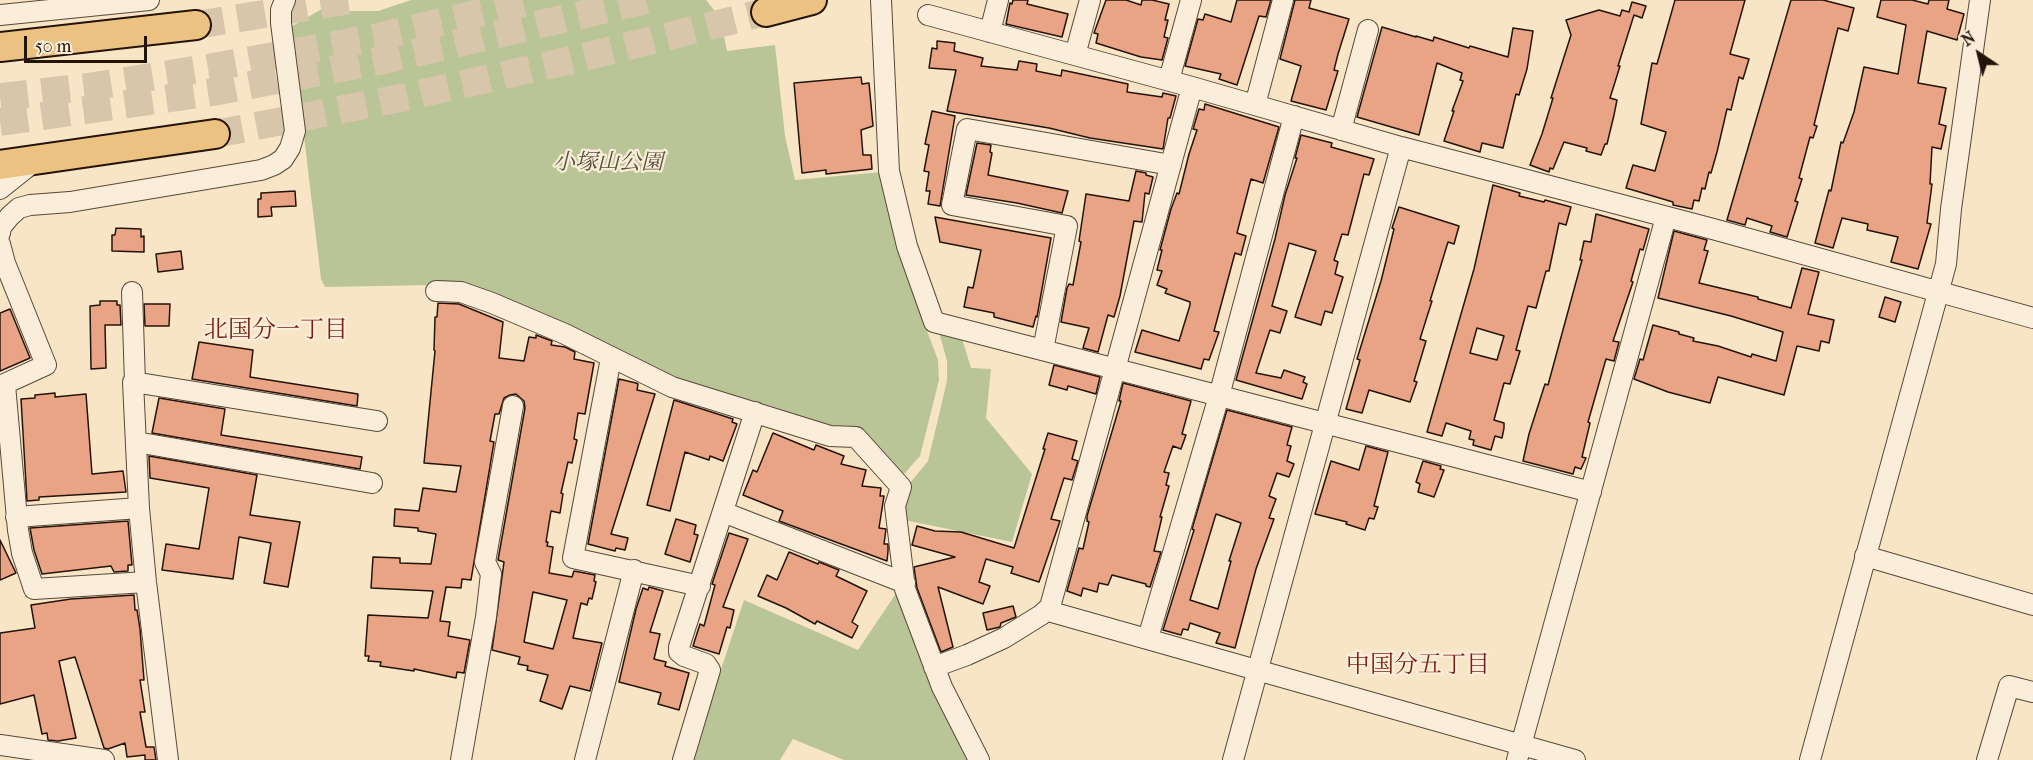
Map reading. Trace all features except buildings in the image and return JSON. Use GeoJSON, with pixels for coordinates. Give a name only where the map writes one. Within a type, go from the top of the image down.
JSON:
{"type":"FeatureCollection","features":[{"type":"Feature","properties":{"kind":"highway"},"geometry":{"type":"LineString","coordinates":[[766,12],[812,0]]}},
{"type":"Feature","properties":{"kind":"highway"},"geometry":{"type":"LineString","coordinates":[[0,47],[196,25]]}},
{"type":"Feature","properties":{"kind":"highway"},"geometry":{"type":"LineString","coordinates":[[0,165],[215,134]]}},
{"type":"Feature","properties":{"kind":"street"},"geometry":{"type":"LineString","coordinates":[[0,15],[149,0]]}},
{"type":"Feature","properties":{"kind":"street"},"geometry":{"type":"LineString","coordinates":[[0,231],[10,216],[19,208],[30,205],[70,202],[261,170],[283,159],[290,148],[295,131],[281,23],[281,10],[285,0]]}},
{"type":"Feature","properties":{"kind":"street"},"geometry":{"type":"LineString","coordinates":[[881,0],[889,171],[907,246],[934,322],[1591,492]]}},
{"type":"Feature","properties":{"kind":"street"},"geometry":{"type":"LineString","coordinates":[[990,32],[998,0]]}},
{"type":"Feature","properties":{"kind":"street"},"geometry":{"type":"LineString","coordinates":[[1075,55],[1090,0]]}},
{"type":"Feature","properties":{"kind":"street"},"geometry":{"type":"LineString","coordinates":[[1169,80],[1191,0]]}},
{"type":"Feature","properties":{"kind":"street"},"geometry":{"type":"LineString","coordinates":[[1256,105],[1282,0]]}},
{"type":"Feature","properties":{"kind":"street"},"geometry":{"type":"LineString","coordinates":[[1810,760],[1946,264],[1951,209],[1980,0]]}},
{"type":"Feature","properties":{"kind":"street"},"geometry":{"type":"LineString","coordinates":[[928,15],[1169,80],[1401,147],[2033,318]]}},
{"type":"Feature","properties":{"kind":"street"},"geometry":{"type":"LineString","coordinates":[[1341,130],[1368,30]]}},
{"type":"Feature","properties":{"kind":"street"},"geometry":{"type":"LineString","coordinates":[[934,667],[1004,638],[1048,611],[1192,87]]}},
{"type":"Feature","properties":{"kind":"street"},"geometry":{"type":"LineString","coordinates":[[1148,638],[1219,396],[1294,116]]}},
{"type":"Feature","properties":{"kind":"street"},"geometry":{"type":"LineString","coordinates":[[1043,350],[1068,226],[952,205],[967,129],[1171,165]]}},
{"type":"Feature","properties":{"kind":"street"},"geometry":{"type":"LineString","coordinates":[[1233,760],[1401,147]]}},
{"type":"Feature","properties":{"kind":"street"},"geometry":{"type":"LineString","coordinates":[[0,189],[37,159]]}},
{"type":"Feature","properties":{"kind":"street"},"geometry":{"type":"LineString","coordinates":[[1519,752],[1666,217]]}},
{"type":"Feature","properties":{"kind":"street"},"geometry":{"type":"LineString","coordinates":[[0,244],[2,264],[46,365],[2,386],[16,517],[22,553],[34,589],[146,582]]}},
{"type":"Feature","properties":{"kind":"street"},"geometry":{"type":"LineString","coordinates":[[132,291],[135,383],[133,382],[139,508],[168,760]]}},
{"type":"Feature","properties":{"kind":"street"},"geometry":{"type":"LineString","coordinates":[[436,291],[461,292],[492,303],[565,334],[672,387],[830,436],[856,437],[901,487],[895,506],[905,583],[942,687],[978,760]]}},
{"type":"Feature","properties":{"kind":"street"},"geometry":{"type":"LineString","coordinates":[[611,358],[573,558],[700,586]]}},
{"type":"Feature","properties":{"kind":"street"},"geometry":{"type":"LineString","coordinates":[[135,383],[377,421]]}},
{"type":"Feature","properties":{"kind":"street"},"geometry":{"type":"LineString","coordinates":[[461,760],[492,574],[485,562],[513,406]]}},
{"type":"Feature","properties":{"kind":"street"},"geometry":{"type":"LineString","coordinates":[[683,760],[710,670],[706,664],[679,652],[679,647],[755,412]]}},
{"type":"Feature","properties":{"kind":"street"},"geometry":{"type":"LineString","coordinates":[[136,442],[372,483]]}},
{"type":"Feature","properties":{"kind":"street"},"geometry":{"type":"LineString","coordinates":[[16,517],[139,508]]}},
{"type":"Feature","properties":{"kind":"street"},"geometry":{"type":"LineString","coordinates":[[723,512],[905,583]]}},
{"type":"Feature","properties":{"kind":"street"},"geometry":{"type":"LineString","coordinates":[[1865,556],[2033,605]]}},
{"type":"Feature","properties":{"kind":"street"},"geometry":{"type":"LineString","coordinates":[[585,760],[634,570]]}},
{"type":"Feature","properties":{"kind":"street"},"geometry":{"type":"LineString","coordinates":[[1048,611],[1257,669],[1519,752],[1575,760]]}},
{"type":"Feature","properties":{"kind":"street"},"geometry":{"type":"LineString","coordinates":[[1987,760],[2009,686],[2033,692]]}},
{"type":"Feature","properties":{"kind":"street"},"geometry":{"type":"LineString","coordinates":[[11,751],[104,760]]}},
{"type":"Feature","properties":{"kind":"green space","name":"小塚山公園"},"geometry":{"type":"Polygon","coordinates":[[[411,0],[706,0],[720,18],[727,51],[775,45],[785,136],[795,180],[882,172],[906,275],[938,360],[939,380],[920,456],[905,473],[898,476],[846,431],[677,380],[434,285],[325,287],[321,279],[291,27],[325,7],[350,11],[378,11],[411,0]]]}},
{"type":"Feature","properties":{"kind":"green space"},"geometry":{"type":"Polygon","coordinates":[[[939,332],[960,332],[971,368],[991,369],[986,418],[1032,474],[1012,542],[904,520],[906,488],[928,461],[947,381],[947,361],[939,332]]]}},
{"type":"Feature","properties":{"kind":"green space"},"geometry":{"type":"Polygon","coordinates":[[[899,589],[970,760],[844,760],[793,739],[780,760],[691,760],[744,600],[858,650],[899,589]]]}},
{"type":"Feature","properties":{"kind":"tunnel"},"geometry":{"type":"LineString","coordinates":[[196,25],[351,0]]}},
{"type":"Feature","properties":{"kind":"tunnel"},"geometry":{"type":"LineString","coordinates":[[0,97],[88,87],[208,68],[378,37],[536,0]]}},
{"type":"Feature","properties":{"kind":"tunnel"},"geometry":{"type":"LineString","coordinates":[[0,122],[213,92],[384,60],[646,0]]}},
{"type":"Feature","properties":{"kind":"tunnel"},"geometry":{"type":"LineString","coordinates":[[215,134],[401,98],[576,59],[766,12]]}},
{"type":"Feature","properties":{"kind":"district","name":"北国分一丁目"},"geometry":{"type":"Point","coordinates":[276,331]}},
{"type":"Feature","properties":{"kind":"district","name":"中国分五丁目"},"geometry":{"type":"Point","coordinates":[1418,666]}}]}
